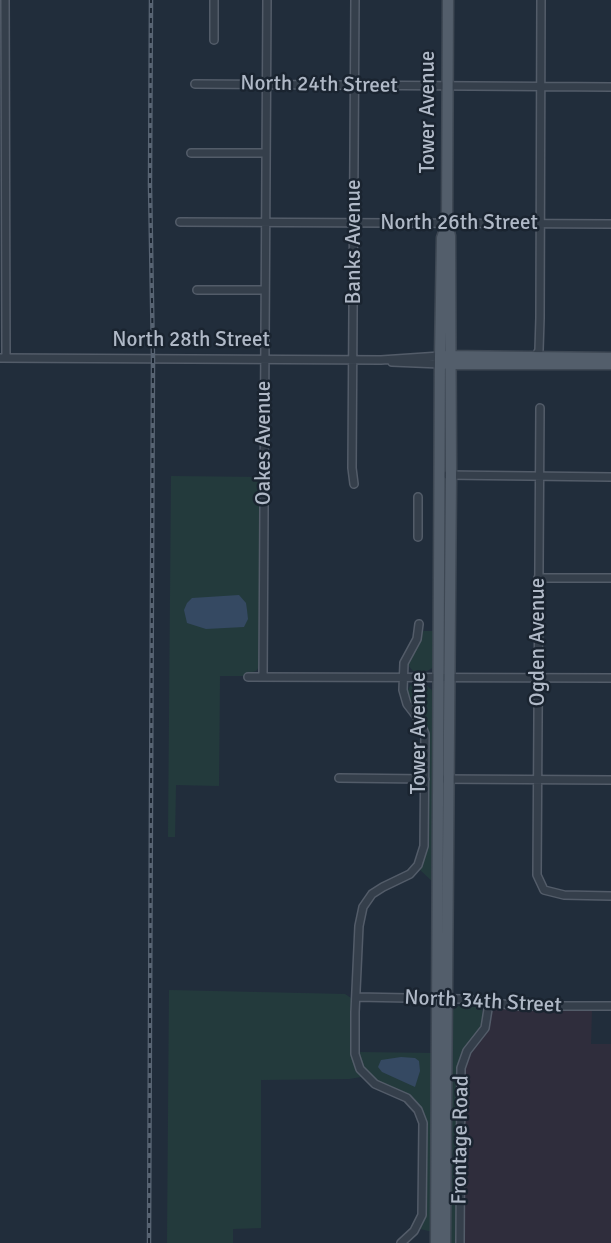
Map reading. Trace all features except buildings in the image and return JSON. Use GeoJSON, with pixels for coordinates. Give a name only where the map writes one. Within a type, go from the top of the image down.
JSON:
{"type":"FeatureCollection","features":[{"type":"Feature","properties":{"kind":"main road","name":"Tower Avenue"},"geometry":{"type":"LineString","coordinates":[[436,1243],[442,999],[446,475],[442,238],[447,223],[448,0]]}},
{"type":"Feature","properties":{"kind":"main road","name":"North 28th Street"},"geometry":{"type":"LineString","coordinates":[[445,360],[537,356],[611,358]]}},
{"type":"Feature","properties":{"kind":"main road","name":"North 28th Street"},"geometry":{"type":"LineString","coordinates":[[445,360],[501,364],[611,364]]}},
{"type":"Feature","properties":{"kind":"main road","name":"Tower Avenue"},"geometry":{"type":"LineString","coordinates":[[442,999],[445,1243]]}},
{"type":"Feature","properties":{"kind":"street"},"geometry":{"type":"LineString","coordinates":[[3,358],[5,0]]}},
{"type":"Feature","properties":{"kind":"street"},"geometry":{"type":"LineString","coordinates":[[214,0],[214,40]]}},
{"type":"Feature","properties":{"kind":"street","name":"Oakes Avenue"},"geometry":{"type":"LineString","coordinates":[[263,677],[267,0]]}},
{"type":"Feature","properties":{"kind":"street","name":"Banks Avenue"},"geometry":{"type":"LineString","coordinates":[[354,484],[355,0]]}},
{"type":"Feature","properties":{"kind":"street"},"geometry":{"type":"LineString","coordinates":[[501,364],[512,360],[530,360],[537,356],[539,350],[541,0]]}},
{"type":"Feature","properties":{"kind":"street","name":"North 24th Street"},"geometry":{"type":"LineString","coordinates":[[195,84],[611,87]]}},
{"type":"Feature","properties":{"kind":"street"},"geometry":{"type":"LineString","coordinates":[[191,153],[266,153]]}},
{"type":"Feature","properties":{"kind":"street","name":"North 26th Street"},"geometry":{"type":"LineString","coordinates":[[180,222],[611,224]]}},
{"type":"Feature","properties":{"kind":"street"},"geometry":{"type":"LineString","coordinates":[[197,290],[265,290]]}},
{"type":"Feature","properties":{"kind":"street","name":"North 28th Street"},"geometry":{"type":"LineString","coordinates":[[3,358],[445,360]]}},
{"type":"Feature","properties":{"kind":"street","name":"Ogden Avenue"},"geometry":{"type":"LineString","coordinates":[[540,408],[537,875],[544,890],[564,895],[611,896]]}},
{"type":"Feature","properties":{"kind":"street"},"geometry":{"type":"LineString","coordinates":[[446,475],[611,477]]}},
{"type":"Feature","properties":{"kind":"street"},"geometry":{"type":"LineString","coordinates":[[418,497],[418,537]]}},
{"type":"Feature","properties":{"kind":"street"},"geometry":{"type":"LineString","coordinates":[[538,578],[611,578]]}},
{"type":"Feature","properties":{"kind":"street"},"geometry":{"type":"LineString","coordinates":[[401,1243],[414,1231],[422,1215],[423,1123],[418,1111],[407,1098],[375,1084],[360,1069],[355,1054],[356,997],[359,926],[363,907],[369,898],[383,887],[410,874],[423,853],[425,734],[420,721],[404,699],[403,677],[404,663],[416,642],[419,624]]}},
{"type":"Feature","properties":{"kind":"street"},"geometry":{"type":"LineString","coordinates":[[248,677],[611,678]]}},
{"type":"Feature","properties":{"kind":"street"},"geometry":{"type":"LineString","coordinates":[[339,779],[425,779]]}},
{"type":"Feature","properties":{"kind":"street"},"geometry":{"type":"LineString","coordinates":[[444,780],[611,780]]}},
{"type":"Feature","properties":{"kind":"street","name":"North 34th Street"},"geometry":{"type":"LineString","coordinates":[[356,997],[442,999],[519,1006],[611,1006]]}},
{"type":"Feature","properties":{"kind":"street","name":"Frontage Road"},"geometry":{"type":"LineString","coordinates":[[460,1243],[461,1068],[467,1051],[485,1028],[489,1003]]}},
{"type":"Feature","properties":{"kind":"shaded area"},"geometry":{"type":"Polygon","coordinates":[[[495,1009],[592,1010],[591,1044],[611,1044],[611,1243],[464,1243],[464,1071],[468,1057],[487,1031],[491,1012],[495,1009]]]}},
{"type":"Feature","properties":{"kind":"green space"},"geometry":{"type":"Polygon","coordinates":[[[171,476],[259,477],[259,667],[248,676],[220,676],[219,786],[176,785],[175,837],[168,837],[171,476]]]}},
{"type":"Feature","properties":{"kind":"green space"},"geometry":{"type":"Polygon","coordinates":[[[422,631],[436,631],[434,667],[427,671],[413,671],[407,664],[420,643],[422,631]]]}},
{"type":"Feature","properties":{"kind":"green space"},"geometry":{"type":"Polygon","coordinates":[[[411,684],[425,684],[433,691],[435,884],[419,869],[428,845],[429,739],[425,723],[409,701],[407,692],[411,684]]]}},
{"type":"Feature","properties":{"kind":"green space"},"geometry":{"type":"Polygon","coordinates":[[[169,990],[345,994],[351,998],[352,1057],[361,1077],[261,1080],[261,1228],[233,1229],[233,1243],[167,1243],[169,990]]]}},
{"type":"Feature","properties":{"kind":"green space"},"geometry":{"type":"Polygon","coordinates":[[[467,1004],[482,1007],[483,1018],[480,1030],[465,1047],[458,1065],[457,1243],[450,1243],[450,1169],[453,1158],[450,1136],[451,1037],[453,1010],[467,1004]]]}},
{"type":"Feature","properties":{"kind":"green space"},"geometry":{"type":"Polygon","coordinates":[[[358,1052],[434,1053],[434,1132],[431,1156],[434,1171],[433,1232],[420,1229],[426,1210],[426,1126],[411,1098],[401,1090],[379,1083],[369,1075],[362,1066],[358,1052]]]}},
{"type":"Feature","properties":{"kind":"water"},"geometry":{"type":"Polygon","coordinates":[[[239,595],[246,603],[248,619],[244,627],[206,629],[187,623],[184,610],[192,598],[239,595]]]}},
{"type":"Feature","properties":{"kind":"water"},"geometry":{"type":"Polygon","coordinates":[[[401,1057],[419,1061],[420,1071],[415,1087],[382,1072],[378,1067],[381,1060],[401,1057]]]}},
{"type":"Feature","properties":{"kind":"railway"},"geometry":{"type":"LineString","coordinates":[[149,1243],[153,359],[151,0]]}}]}
